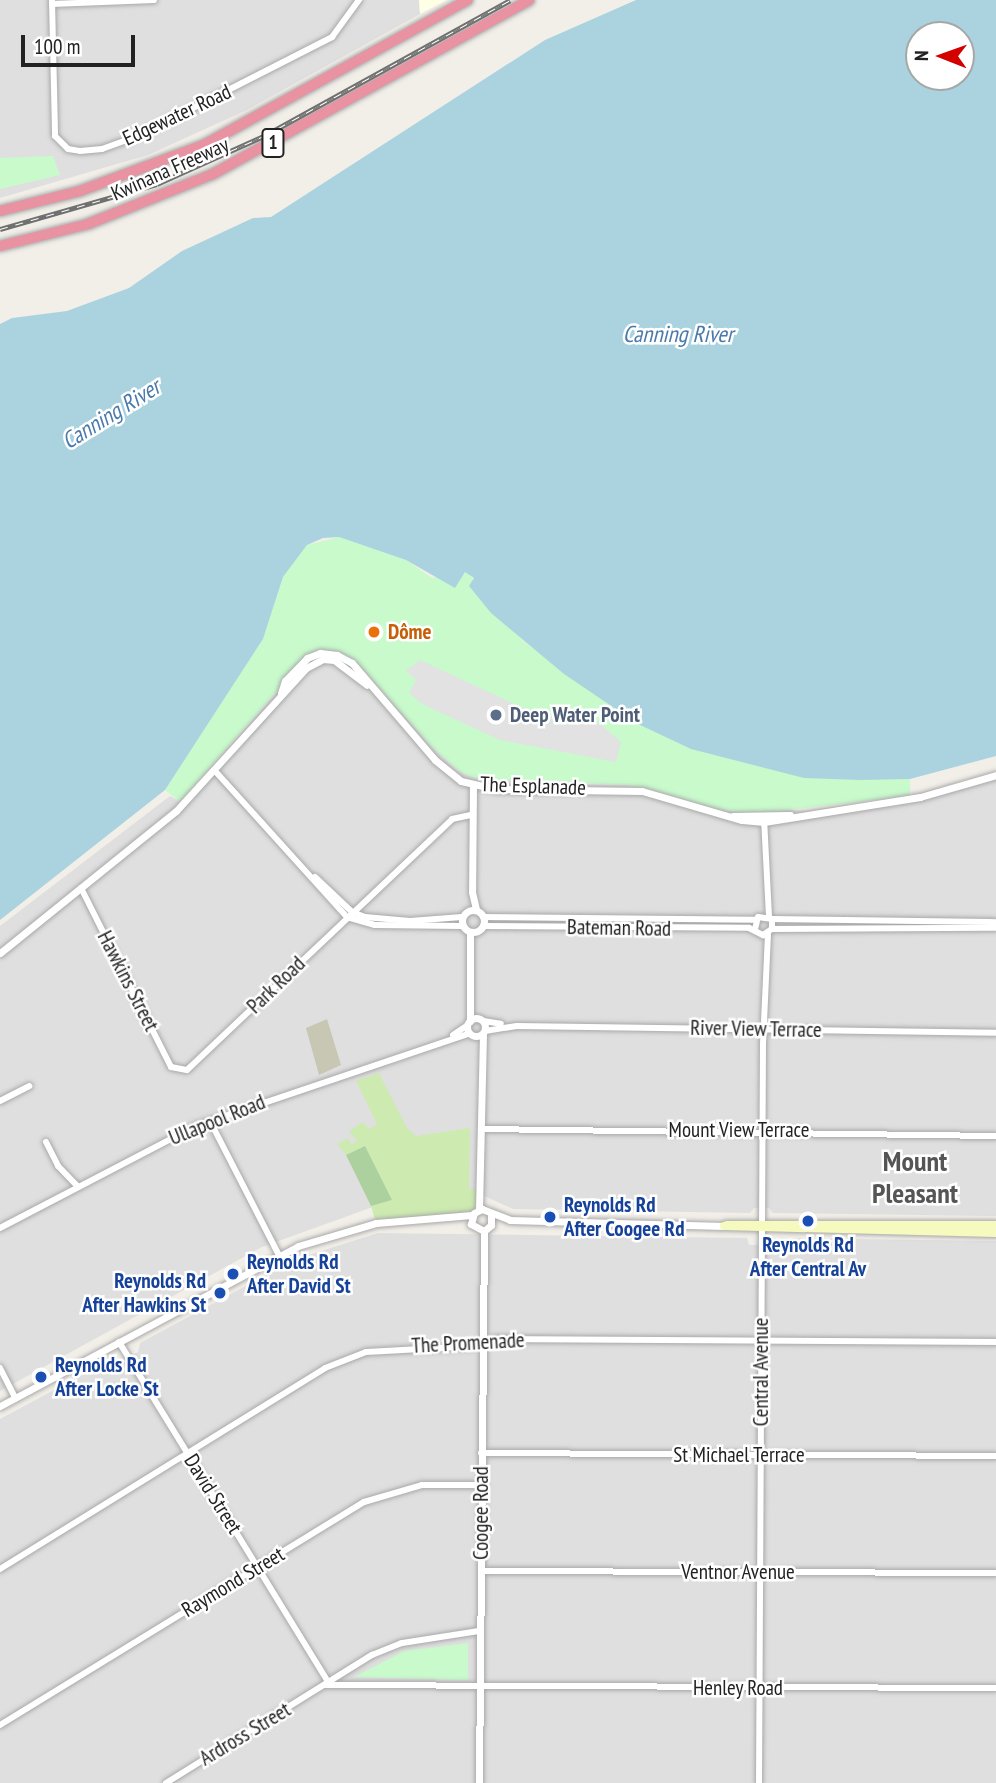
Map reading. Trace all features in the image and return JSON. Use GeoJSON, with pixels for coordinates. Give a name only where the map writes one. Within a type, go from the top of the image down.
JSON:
{"type":"FeatureCollection","features":[{"type":"Feature","properties":{"kind":"highway","name":"Kwinana Freeway"},"geometry":{"type":"LineString","coordinates":[[0,211],[80,191],[204,145],[468,0]]}},
{"type":"Feature","properties":{"kind":"highway","name":"Kwinana Freeway"},"geometry":{"type":"LineString","coordinates":[[0,246],[88,224],[213,174],[529,0]]}},
{"type":"Feature","properties":{"kind":"main road"},"geometry":{"type":"LineString","coordinates":[[931,1229],[996,1225]]}},
{"type":"Feature","properties":{"kind":"main road"},"geometry":{"type":"LineString","coordinates":[[724,1226],[931,1229],[996,1233]]}},
{"type":"Feature","properties":{"kind":"street"},"geometry":{"type":"LineString","coordinates":[[52,2],[154,0]]}},
{"type":"Feature","properties":{"kind":"street","name":"Edgewater Road"},"geometry":{"type":"LineString","coordinates":[[52,2],[55,136],[68,149],[80,151],[102,149],[138,136],[332,37],[359,0]]}},
{"type":"Feature","properties":{"kind":"street","name":"The Esplanade"},"geometry":{"type":"LineString","coordinates":[[0,953],[176,811],[216,772],[281,693],[291,672],[320,653],[352,663],[448,774],[473,786],[642,791],[733,816],[764,819],[920,797],[996,775]]}},
{"type":"Feature","properties":{"kind":"street"},"geometry":{"type":"LineString","coordinates":[[216,772],[310,875],[350,914],[375,925],[463,926],[476,930]]}},
{"type":"Feature","properties":{"kind":"street"},"geometry":{"type":"LineString","coordinates":[[473,786],[472,892],[476,910],[483,917],[476,930],[472,954],[472,999],[483,1059],[481,1198],[491,1225]]}},
{"type":"Feature","properties":{"kind":"street","name":"Park Road"},"geometry":{"type":"LineString","coordinates":[[177,1071],[187,1070],[372,891],[452,819],[471,815]]}},
{"type":"Feature","properties":{"kind":"street"},"geometry":{"type":"LineString","coordinates":[[758,918],[764,884],[764,819]]}},
{"type":"Feature","properties":{"kind":"street"},"geometry":{"type":"LineString","coordinates":[[764,884],[770,918],[996,922]]}},
{"type":"Feature","properties":{"kind":"street","name":"Hawkins Street"},"geometry":{"type":"LineString","coordinates":[[81,888],[177,1071]]}},
{"type":"Feature","properties":{"kind":"street"},"geometry":{"type":"LineString","coordinates":[[365,916],[365,902],[372,891]]}},
{"type":"Feature","properties":{"kind":"street"},"geometry":{"type":"LineString","coordinates":[[463,926],[464,914],[472,892]]}},
{"type":"Feature","properties":{"kind":"street"},"geometry":{"type":"LineString","coordinates":[[350,914],[410,921],[476,910]]}},
{"type":"Feature","properties":{"kind":"street","name":"Bateman Road"},"geometry":{"type":"LineString","coordinates":[[483,917],[770,918]]}},
{"type":"Feature","properties":{"kind":"street","name":"Central Avenue"},"geometry":{"type":"LineString","coordinates":[[758,918],[757,932],[764,961]]}},
{"type":"Feature","properties":{"kind":"street","name":"Central Avenue"},"geometry":{"type":"LineString","coordinates":[[759,1783],[763,1029],[764,961],[770,918]]}},
{"type":"Feature","properties":{"kind":"street"},"geometry":{"type":"LineString","coordinates":[[770,931],[996,928]]}},
{"type":"Feature","properties":{"kind":"street","name":"Bateman Road"},"geometry":{"type":"LineString","coordinates":[[476,930],[770,931]]}},
{"type":"Feature","properties":{"kind":"street","name":"River View Terrace"},"geometry":{"type":"LineString","coordinates":[[477,1027],[996,1033]]}},
{"type":"Feature","properties":{"kind":"street","name":"Ullapool Road"},"geometry":{"type":"LineString","coordinates":[[0,1228],[77,1186],[209,1121],[477,1027]]}},
{"type":"Feature","properties":{"kind":"street"},"geometry":{"type":"LineString","coordinates":[[0,1101],[29,1086]]}},
{"type":"Feature","properties":{"kind":"street"},"geometry":{"type":"LineString","coordinates":[[209,1121],[279,1255]]}},
{"type":"Feature","properties":{"kind":"street","name":"Mount View Terrace"},"geometry":{"type":"LineString","coordinates":[[482,1129],[996,1136]]}},
{"type":"Feature","properties":{"kind":"street"},"geometry":{"type":"LineString","coordinates":[[46,1142],[58,1166],[77,1186]]}},
{"type":"Feature","properties":{"kind":"street"},"geometry":{"type":"LineString","coordinates":[[0,1405],[279,1255],[367,1225],[471,1219],[485,1212],[510,1220],[724,1226]]}},
{"type":"Feature","properties":{"kind":"street"},"geometry":{"type":"LineString","coordinates":[[471,1219],[481,1231],[510,1220]]}},
{"type":"Feature","properties":{"kind":"street","name":"Coogee Road"},"geometry":{"type":"LineString","coordinates":[[480,1783],[481,1231]]}},
{"type":"Feature","properties":{"kind":"street","name":"The Promenade"},"geometry":{"type":"LineString","coordinates":[[0,1569],[186,1453],[346,1358],[385,1348],[481,1343],[494,1339],[996,1342]]}},
{"type":"Feature","properties":{"kind":"street","name":"David Street"},"geometry":{"type":"LineString","coordinates":[[119,1342],[258,1566],[327,1684]]}},
{"type":"Feature","properties":{"kind":"street"},"geometry":{"type":"LineString","coordinates":[[0,1368],[15,1397]]}},
{"type":"Feature","properties":{"kind":"street","name":"St Michael Terrace"},"geometry":{"type":"LineString","coordinates":[[481,1453],[996,1456]]}},
{"type":"Feature","properties":{"kind":"street","name":"Raymond Street"},"geometry":{"type":"LineString","coordinates":[[0,1725],[364,1502],[422,1485],[481,1485]]}},
{"type":"Feature","properties":{"kind":"street","name":"Ventnor Avenue"},"geometry":{"type":"LineString","coordinates":[[481,1571],[996,1573]]}},
{"type":"Feature","properties":{"kind":"street","name":"Ardross Street"},"geometry":{"type":"LineString","coordinates":[[166,1783],[327,1684],[402,1643],[479,1631]]}},
{"type":"Feature","properties":{"kind":"street"},"geometry":{"type":"LineString","coordinates":[[327,1684],[480,1688]]}},
{"type":"Feature","properties":{"kind":"street","name":"Henley Road"},"geometry":{"type":"LineString","coordinates":[[480,1688],[996,1688]]}},
{"type":"Feature","properties":{"kind":"shaded area"},"geometry":{"type":"Polygon","coordinates":[[[0,0],[419,0],[420,14],[247,110],[148,155],[0,198],[0,0]]]}},
{"type":"Feature","properties":{"kind":"shaded area"},"geometry":{"type":"Polygon","coordinates":[[[419,0],[447,0],[420,14],[419,0]]]}},
{"type":"Feature","properties":{"kind":"shaded area"},"geometry":{"type":"Polygon","coordinates":[[[321,654],[360,666],[457,770],[570,784],[630,785],[669,795],[806,811],[910,796],[996,773],[996,1216],[773,1213],[769,1208],[754,1208],[750,1213],[513,1209],[469,1189],[392,1200],[262,1247],[0,1391],[0,926],[170,796],[181,802],[298,667],[321,654]]]}},
{"type":"Feature","properties":{"kind":"shaded area","name":"Deep Water Point"},"geometry":{"type":"Polygon","coordinates":[[[420,660],[525,709],[571,722],[599,723],[621,742],[616,762],[500,740],[424,705],[409,693],[416,680],[406,671],[420,660]]]}},
{"type":"Feature","properties":{"kind":"shaded area"},"geometry":{"type":"Polygon","coordinates":[[[327,1019],[341,1065],[319,1075],[306,1028],[327,1019]]]}},
{"type":"Feature","properties":{"kind":"shaded area"},"geometry":{"type":"Polygon","coordinates":[[[378,1233],[747,1238],[749,1245],[773,1245],[780,1238],[996,1241],[996,1783],[0,1783],[0,1419],[110,1360],[118,1363],[138,1352],[140,1343],[296,1259],[378,1233]]]}},
{"type":"Feature","properties":{"kind":"green space"},"geometry":{"type":"Polygon","coordinates":[[[53,156],[60,175],[0,189],[0,158],[53,156]]]}},
{"type":"Feature","properties":{"kind":"green space"},"geometry":{"type":"Polygon","coordinates":[[[339,537],[406,560],[432,578],[464,571],[522,640],[638,724],[804,778],[910,779],[910,796],[753,814],[717,809],[630,785],[476,779],[457,770],[429,744],[360,666],[342,656],[321,654],[298,667],[180,802],[165,790],[263,639],[283,577],[307,545],[339,537]]]}},
{"type":"Feature","properties":{"kind":"green space"},"geometry":{"type":"Polygon","coordinates":[[[379,1073],[407,1128],[416,1136],[470,1128],[469,1189],[482,1188],[472,1215],[376,1223],[371,1206],[391,1200],[365,1146],[346,1155],[337,1144],[348,1138],[351,1144],[357,1141],[349,1131],[363,1122],[369,1129],[377,1124],[356,1081],[379,1073]]]}},
{"type":"Feature","properties":{"kind":"green space"},"geometry":{"type":"Polygon","coordinates":[[[365,1146],[392,1200],[371,1206],[346,1155],[365,1146]]]}},
{"type":"Feature","properties":{"kind":"green space"},"geometry":{"type":"Polygon","coordinates":[[[468,1643],[468,1680],[354,1677],[404,1651],[468,1643]]]}},
{"type":"Feature","properties":{"kind":"water","name":"Canning River"},"geometry":{"type":"Polygon","coordinates":[[[636,0],[996,0],[996,756],[910,779],[860,780],[804,778],[691,749],[638,724],[564,674],[491,613],[469,586],[474,578],[465,572],[455,588],[406,560],[339,537],[323,538],[307,545],[283,577],[263,639],[165,790],[0,920],[0,324],[12,318],[67,311],[129,288],[182,251],[253,218],[271,217],[545,40],[636,0]]]}},
{"type":"Feature","properties":{"kind":"railway"},"geometry":{"type":"LineString","coordinates":[[0,229],[157,184],[264,136],[510,0]]}},
{"type":"Feature","properties":{"kind":"place","name":"Dôme"},"geometry":{"type":"Point","coordinates":[374,632]}},
{"type":"Feature","properties":{"kind":"place","name":"Deep Water Point"},"geometry":{"type":"Point","coordinates":[496,715]}},
{"type":"Feature","properties":{"kind":"place","name":"Reynolds Rd After Coogee Rd"},"geometry":{"type":"Point","coordinates":[550,1217]}},
{"type":"Feature","properties":{"kind":"place","name":"Reynolds Rd After Central Av"},"geometry":{"type":"Point","coordinates":[808,1221]}},
{"type":"Feature","properties":{"kind":"place","name":"Reynolds Rd After David St"},"geometry":{"type":"Point","coordinates":[233,1274]}},
{"type":"Feature","properties":{"kind":"place","name":"Reynolds Rd After Hawkins St"},"geometry":{"type":"Point","coordinates":[220,1293]}},
{"type":"Feature","properties":{"kind":"place","name":"Reynolds Rd After Locke St"},"geometry":{"type":"Point","coordinates":[41,1377]}},
{"type":"Feature","properties":{"kind":"district","name":"Mount Pleasant"},"geometry":{"type":"Point","coordinates":[915,1177]}}]}
